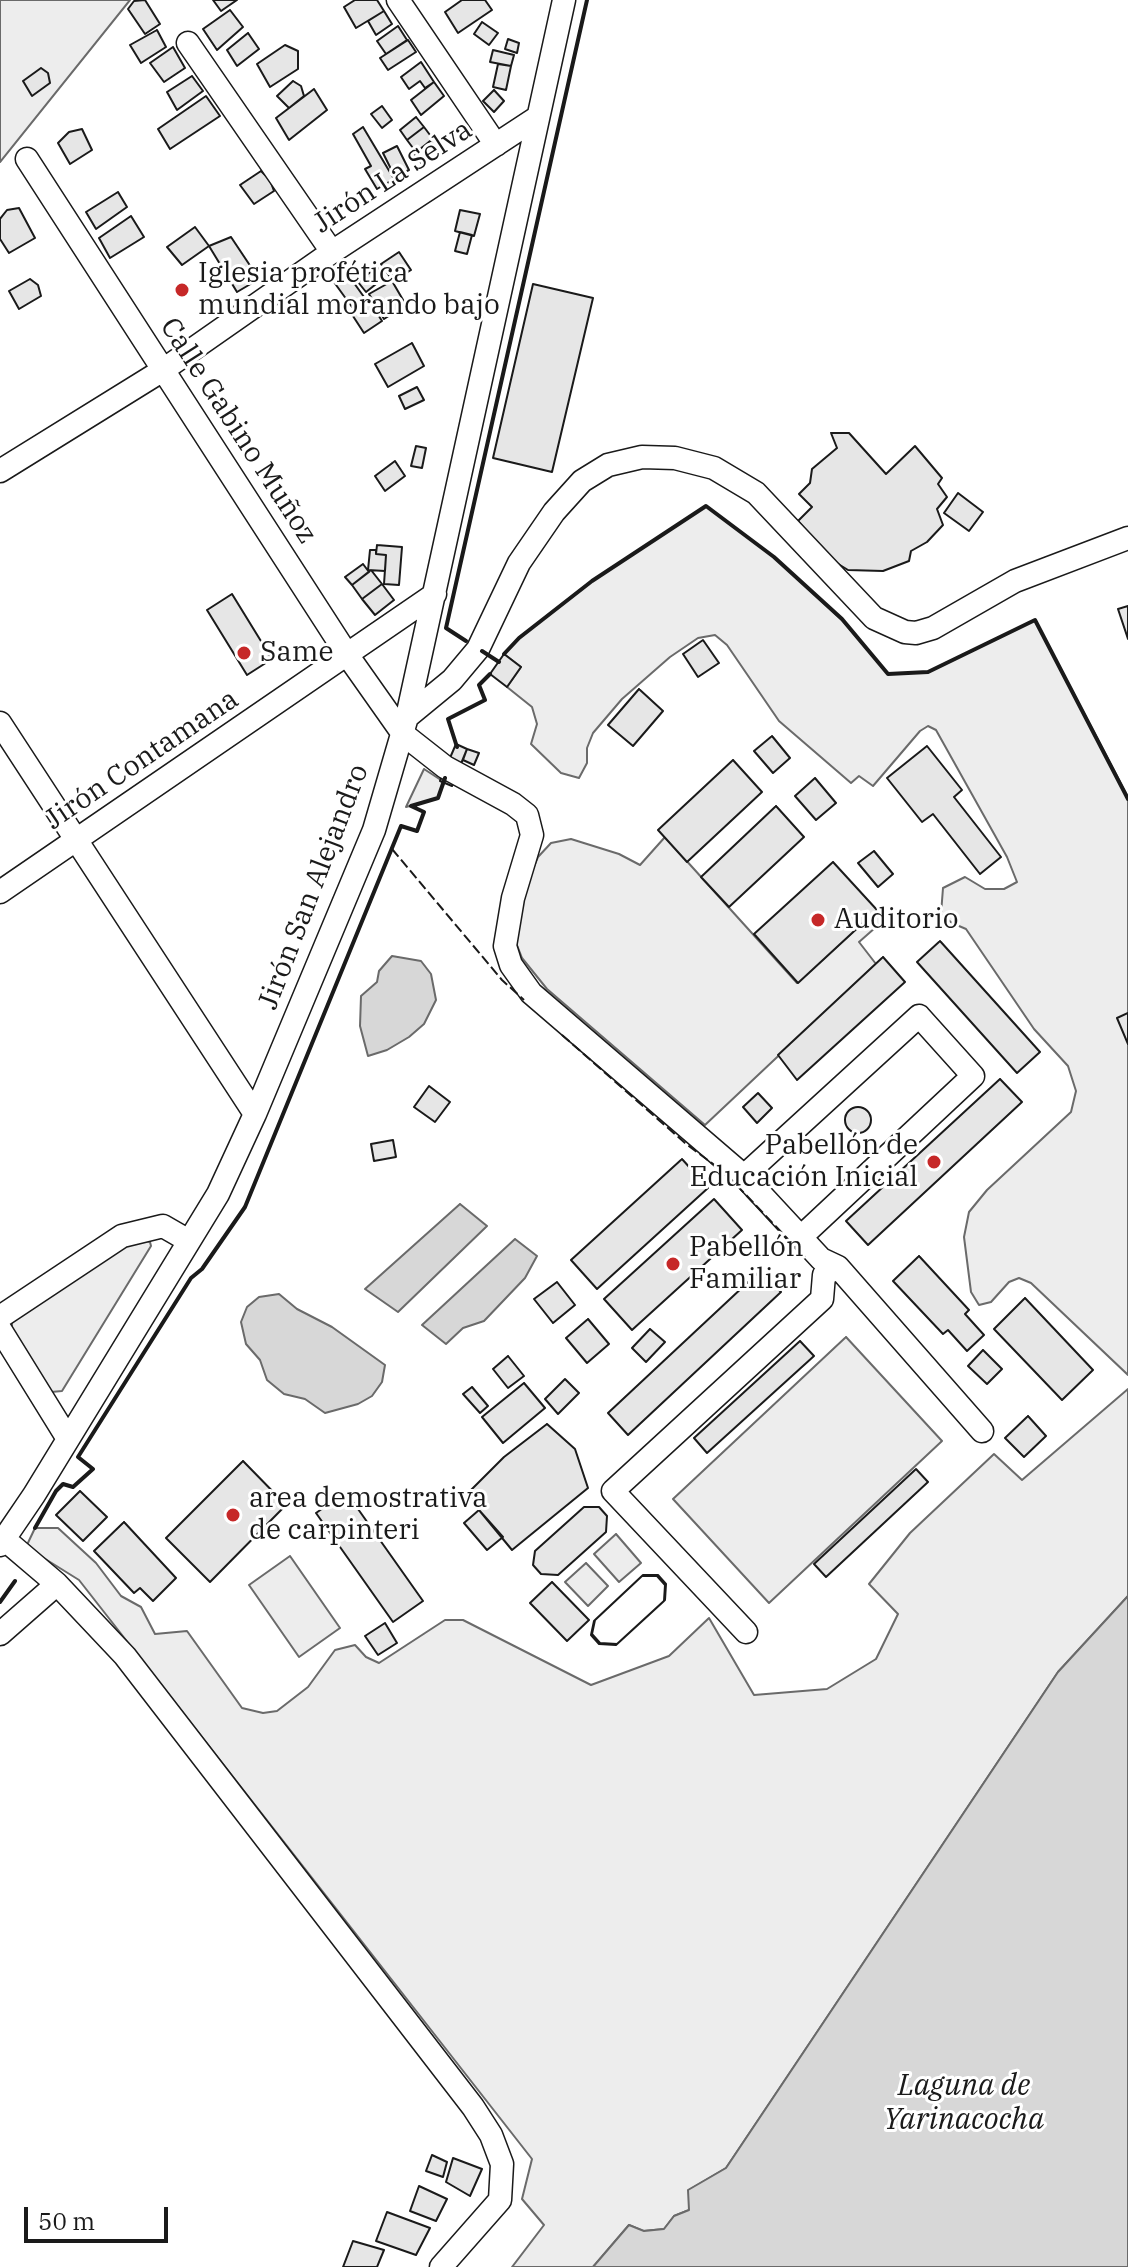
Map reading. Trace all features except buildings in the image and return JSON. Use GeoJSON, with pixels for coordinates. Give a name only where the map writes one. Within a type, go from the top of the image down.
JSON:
{"type":"FeatureCollection","features":[{"type":"Feature","properties":{"kind":"street"},"geometry":{"type":"LineString","coordinates":[[398,0],[496,145]]}},
{"type":"Feature","properties":{"kind":"street","name":"Jirón San Alejandro"},"geometry":{"type":"LineString","coordinates":[[2,1542],[218,1194],[255,1114],[374,830],[405,725],[435,594],[564,0]]}},
{"type":"Feature","properties":{"kind":"street"},"geometry":{"type":"LineString","coordinates":[[188,43],[332,252]]}},
{"type":"Feature","properties":{"kind":"street","name":"Jirón La Selva"},"geometry":{"type":"LineString","coordinates":[[0,471],[163,370],[332,252],[538,117]]}},
{"type":"Feature","properties":{"kind":"street","name":"Calle Gabino Muñoz"},"geometry":{"type":"LineString","coordinates":[[27,159],[348,656],[405,725],[445,767],[513,804],[527,815],[532,835],[513,898],[505,946],[511,965],[531,993],[744,1176],[821,1259],[838,1267],[982,1431]]}},
{"type":"Feature","properties":{"kind":"street"},"geometry":{"type":"LineString","coordinates":[[405,725],[452,680],[478,649],[519,563],[554,512],[582,481],[608,465],[642,457],[675,458],[714,468],[756,493],[874,618],[905,632],[916,633],[933,628],[1015,581],[1128,538]]}},
{"type":"Feature","properties":{"kind":"street","name":"Jirón Contamana"},"geometry":{"type":"LineString","coordinates":[[0,892],[435,594]]}},
{"type":"Feature","properties":{"kind":"street"},"geometry":{"type":"LineString","coordinates":[[0,723],[255,1114]]}},
{"type":"Feature","properties":{"kind":"street"},"geometry":{"type":"LineString","coordinates":[[744,1176],[919,1016],[973,1076],[802,1236]]}},
{"type":"Feature","properties":{"kind":"street"},"geometry":{"type":"LineString","coordinates":[[0,1317],[122,1236],[163,1226],[189,1241]]}},
{"type":"Feature","properties":{"kind":"street"},"geometry":{"type":"LineString","coordinates":[[746,1632],[613,1491],[822,1299],[824,1275],[838,1267]]}},
{"type":"Feature","properties":{"kind":"street"},"geometry":{"type":"LineString","coordinates":[[0,1329],[68,1439]]}},
{"type":"Feature","properties":{"kind":"street"},"geometry":{"type":"LineString","coordinates":[[2,1542],[57,1584],[135,1668],[473,2107],[491,2135],[502,2164],[500,2200],[441,2267]]}},
{"type":"Feature","properties":{"kind":"street"},"geometry":{"type":"LineString","coordinates":[[0,1634],[57,1584]]}},
{"type":"Feature","properties":{"kind":"shaded area"},"geometry":{"type":"Polygon","coordinates":[[[0,0],[130,0],[0,162],[0,0]]]}},
{"type":"Feature","properties":{"kind":"shaded area"},"geometry":{"type":"Polygon","coordinates":[[[706,506],[774,557],[843,621],[888,674],[928,672],[1035,620],[1128,797],[1128,1375],[1031,1283],[1019,1278],[1009,1282],[991,1302],[979,1305],[971,1292],[964,1237],[969,1212],[987,1190],[1071,1112],[1076,1091],[1068,1066],[1034,1029],[966,929],[941,914],[943,888],[965,877],[985,889],[1004,889],[1017,882],[1007,857],[936,730],[928,726],[920,731],[873,786],[859,776],[851,783],[779,721],[727,645],[715,635],[698,638],[670,657],[622,699],[593,733],[587,748],[587,763],[579,778],[561,773],[531,744],[537,724],[532,707],[507,687],[521,667],[504,654],[518,639],[592,581],[706,506]]]}},
{"type":"Feature","properties":{"kind":"shaded area"},"geometry":{"type":"Polygon","coordinates":[[[424,769],[444,782],[438,798],[406,807],[424,769]]]}},
{"type":"Feature","properties":{"kind":"shaded area"},"geometry":{"type":"Polygon","coordinates":[[[665,837],[797,983],[877,910],[884,920],[859,942],[876,964],[705,1125],[547,989],[522,958],[515,940],[512,917],[538,857],[551,843],[571,839],[619,854],[640,865],[665,837]]]}},
{"type":"Feature","properties":{"kind":"shaded area"},"geometry":{"type":"Polygon","coordinates":[[[144,1240],[151,1246],[62,1391],[51,1392],[12,1332],[12,1321],[119,1246],[144,1240]]]}},
{"type":"Feature","properties":{"kind":"shaded area"},"geometry":{"type":"Polygon","coordinates":[[[846,1337],[942,1441],[769,1603],[673,1499],[846,1337]]]}},
{"type":"Feature","properties":{"kind":"shaded area"},"geometry":{"type":"Polygon","coordinates":[[[1128,1389],[1128,1596],[1058,1672],[726,2168],[689,2190],[689,2210],[674,2216],[664,2229],[643,2231],[629,2225],[593,2267],[512,2267],[544,2225],[522,2199],[532,2159],[79,1580],[26,1547],[35,1528],[58,1528],[96,1563],[121,1596],[141,1607],[155,1634],[187,1631],[242,1708],[263,1713],[277,1711],[308,1687],[335,1650],[355,1645],[366,1657],[379,1663],[445,1620],[463,1620],[591,1685],[669,1656],[709,1618],[754,1695],[827,1689],[876,1659],[898,1614],[869,1584],[910,1533],[994,1454],[1022,1480],[1128,1389]]]}},
{"type":"Feature","properties":{"kind":"shaded area"},"geometry":{"type":"Polygon","coordinates":[[[616,1534],[641,1563],[619,1582],[594,1554],[616,1534]]]}},
{"type":"Feature","properties":{"kind":"shaded area"},"geometry":{"type":"Polygon","coordinates":[[[290,1556],[340,1628],[299,1657],[249,1585],[290,1556]]]}},
{"type":"Feature","properties":{"kind":"shaded area"},"geometry":{"type":"Polygon","coordinates":[[[586,1563],[608,1586],[588,1606],[565,1582],[586,1563]]]}},
{"type":"Feature","properties":{"kind":"water"},"geometry":{"type":"Polygon","coordinates":[[[392,956],[421,961],[431,974],[436,1000],[424,1024],[409,1037],[387,1050],[368,1056],[360,1026],[361,996],[377,982],[379,971],[392,956]]]}},
{"type":"Feature","properties":{"kind":"water"},"geometry":{"type":"Polygon","coordinates":[[[460,1204],[487,1226],[398,1312],[365,1289],[460,1204]]]}},
{"type":"Feature","properties":{"kind":"water"},"geometry":{"type":"Polygon","coordinates":[[[515,1239],[537,1256],[525,1278],[484,1321],[463,1328],[446,1344],[422,1325],[515,1239]]]}},
{"type":"Feature","properties":{"kind":"water"},"geometry":{"type":"Polygon","coordinates":[[[279,1294],[297,1309],[332,1327],[385,1365],[382,1382],[372,1396],[358,1404],[325,1413],[305,1399],[284,1394],[267,1380],[260,1360],[246,1344],[241,1322],[247,1307],[259,1297],[279,1294]]]}},
{"type":"Feature","properties":{"kind":"water","name":"Laguna de Yarinacocha"},"geometry":{"type":"Polygon","coordinates":[[[1128,1596],[1128,2267],[593,2267],[629,2225],[644,2231],[664,2229],[674,2216],[689,2210],[688,2190],[726,2168],[1058,1672],[1128,1596]]]}},
{"type":"Feature","properties":{"kind":"fence"},"geometry":{"type":"LineString","coordinates":[[392,849],[502,980],[524,1000]]}},
{"type":"Feature","properties":{"kind":"fence"},"geometry":{"type":"LineString","coordinates":[[562,1035],[685,1143],[717,1167]]}},
{"type":"Feature","properties":{"kind":"fence"},"geometry":{"type":"LineString","coordinates":[[727,1175],[805,1257]]}},
{"type":"Feature","properties":{"kind":"wall"},"geometry":{"type":"LineString","coordinates":[[466,641],[446,628],[587,0]]}},
{"type":"Feature","properties":{"kind":"wall"},"geometry":{"type":"LineString","coordinates":[[504,654],[519,638],[592,581],[706,506],[774,557],[842,619],[888,674],[928,672],[1035,620],[1128,799]]}},
{"type":"Feature","properties":{"kind":"wall"},"geometry":{"type":"LineString","coordinates":[[482,651],[499,662]]}},
{"type":"Feature","properties":{"kind":"wall"},"geometry":{"type":"LineString","coordinates":[[457,747],[448,719],[485,700],[479,685],[490,674]]}},
{"type":"Feature","properties":{"kind":"wall"},"geometry":{"type":"LineString","coordinates":[[35,1528],[56,1491],[63,1484],[73,1487],[93,1469],[78,1457],[191,1278],[202,1269],[245,1207],[401,826],[417,831],[424,812],[411,806],[438,798],[445,778]]}},
{"type":"Feature","properties":{"kind":"wall"},"geometry":{"type":"LineString","coordinates":[[0,1602],[15,1581]]}},
{"type":"Feature","properties":{"kind":"place","name":"Iglesia profética mundial morando bajo"},"geometry":{"type":"Point","coordinates":[182,290]}},
{"type":"Feature","properties":{"kind":"place","name":"Same"},"geometry":{"type":"Point","coordinates":[244,653]}},
{"type":"Feature","properties":{"kind":"place","name":"Auditorio"},"geometry":{"type":"Point","coordinates":[818,920]}},
{"type":"Feature","properties":{"kind":"place","name":"Pabellón de Educación Inicial"},"geometry":{"type":"Point","coordinates":[934,1162]}},
{"type":"Feature","properties":{"kind":"place","name":"Pabellón Familiar"},"geometry":{"type":"Point","coordinates":[673,1264]}},
{"type":"Feature","properties":{"kind":"place","name":"area demostrativa de carpinteri"},"geometry":{"type":"Point","coordinates":[233,1515]}}]}
